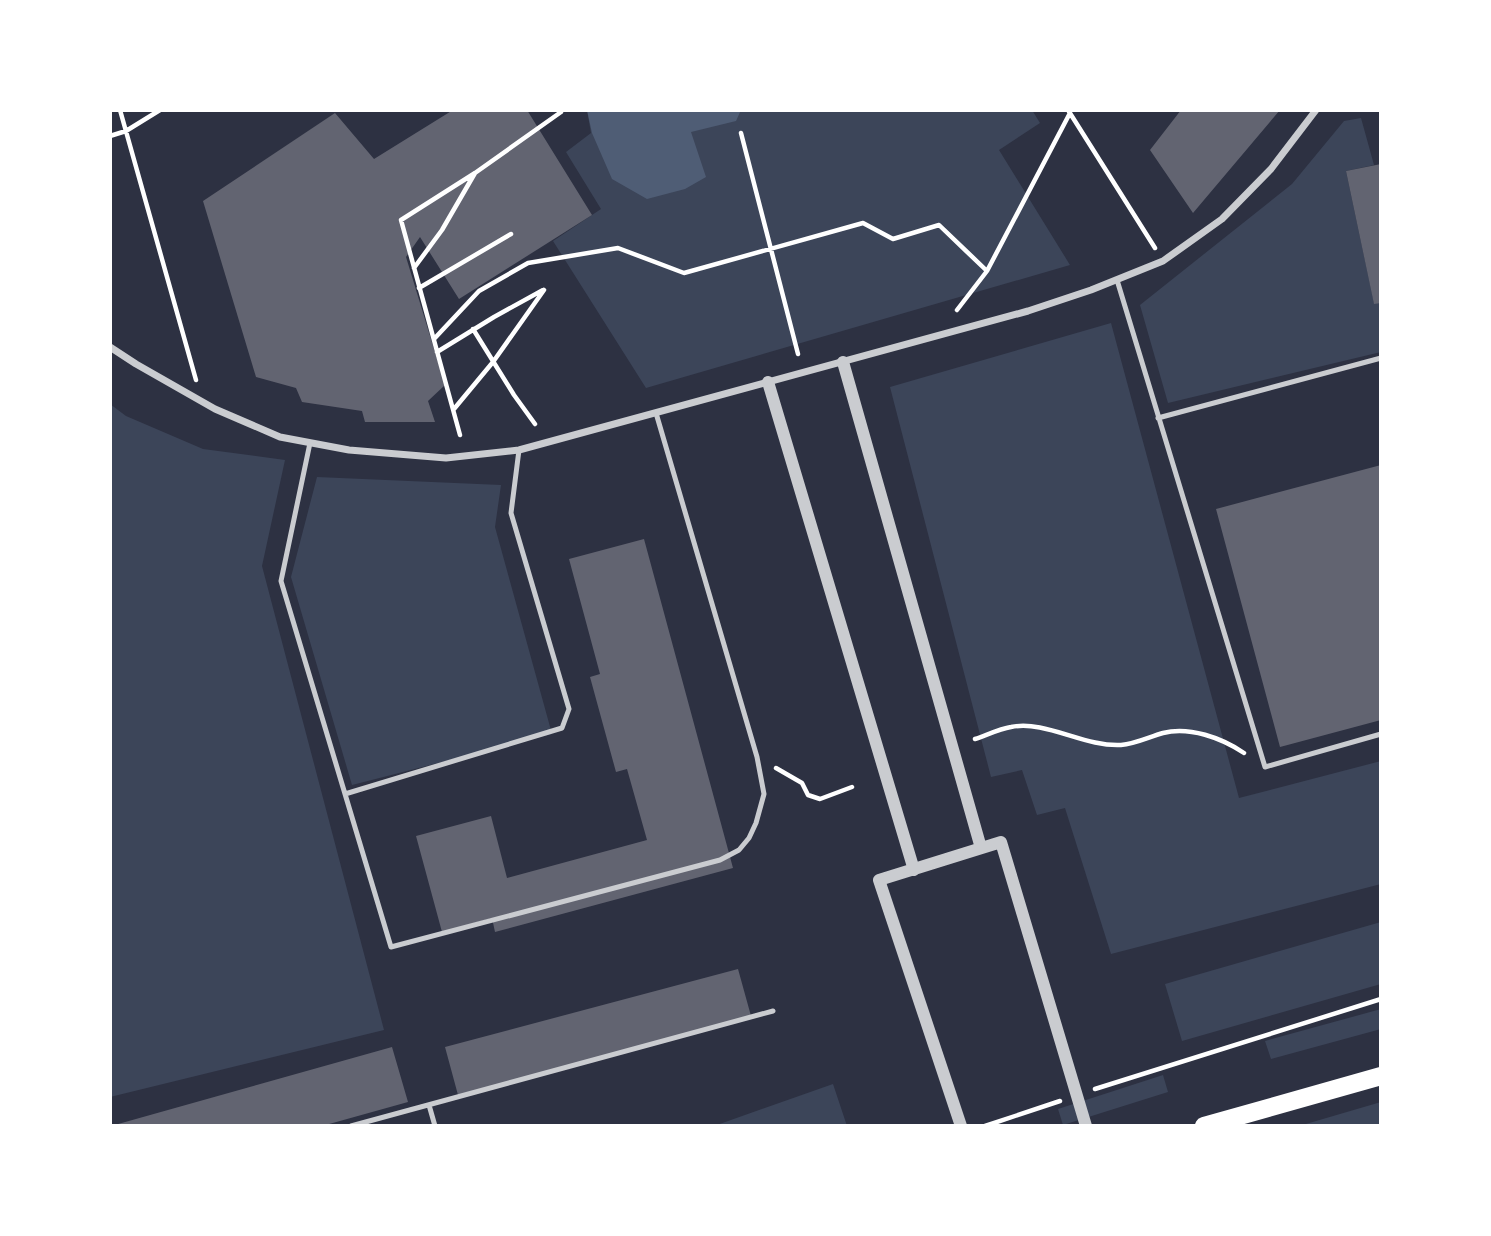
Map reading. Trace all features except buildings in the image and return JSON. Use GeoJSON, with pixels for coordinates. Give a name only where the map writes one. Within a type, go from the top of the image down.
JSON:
{"type":"FeatureCollection","features":[{"type":"Feature","properties":{"kind":"main road"},"geometry":{"type":"LineString","coordinates":[[1204,1126],[1381,1076]]}},
{"type":"Feature","properties":{"kind":"street"},"geometry":{"type":"LineString","coordinates":[[110,347],[202,401],[280,437],[349,450],[446,458],[519,450],[1028,311],[1163,261],[1222,219],[1271,169],[1316,110]]}},
{"type":"Feature","properties":{"kind":"street"},"geometry":{"type":"LineString","coordinates":[[843,362],[981,848]]}},
{"type":"Feature","properties":{"kind":"street"},"geometry":{"type":"LineString","coordinates":[[768,382],[914,870]]}},
{"type":"Feature","properties":{"kind":"street"},"geometry":{"type":"LineString","coordinates":[[961,1126],[879,880],[1001,842],[1086,1126]]}},
{"type":"Feature","properties":{"kind":"lane"},"geometry":{"type":"LineString","coordinates":[[1117,280],[1265,767],[1381,734]]}},
{"type":"Feature","properties":{"kind":"lane"},"geometry":{"type":"LineString","coordinates":[[1158,418],[1381,358]]}},
{"type":"Feature","properties":{"kind":"lane"},"geometry":{"type":"LineString","coordinates":[[310,443],[281,581],[391,947],[720,860],[739,850],[749,838],[764,794],[757,757],[656,413]]}},
{"type":"Feature","properties":{"kind":"lane"},"geometry":{"type":"LineString","coordinates":[[345,794],[562,728],[569,709],[511,513],[519,450]]}},
{"type":"Feature","properties":{"kind":"lane"},"geometry":{"type":"LineString","coordinates":[[351,1126],[774,1011]]}},
{"type":"Feature","properties":{"kind":"lane"},"geometry":{"type":"LineString","coordinates":[[429,1105],[435,1126]]}},
{"type":"Feature","properties":{"kind":"path"},"geometry":{"type":"LineString","coordinates":[[120,110],[202,401]]}},
{"type":"Feature","properties":{"kind":"path"},"geometry":{"type":"LineString","coordinates":[[460,435],[401,220],[475,173],[561,112],[560,110]]}},
{"type":"Feature","properties":{"kind":"path"},"geometry":{"type":"LineString","coordinates":[[110,136],[126,131],[158,111]]}},
{"type":"Feature","properties":{"kind":"path"},"geometry":{"type":"LineString","coordinates":[[1069,112],[1163,261]]}},
{"type":"Feature","properties":{"kind":"path"},"geometry":{"type":"LineString","coordinates":[[957,310],[987,271],[1069,112]]}},
{"type":"Feature","properties":{"kind":"path"},"geometry":{"type":"LineString","coordinates":[[740,133],[798,354]]}},
{"type":"Feature","properties":{"kind":"path"},"geometry":{"type":"LineString","coordinates":[[414,268],[442,230],[475,173]]}},
{"type":"Feature","properties":{"kind":"path"},"geometry":{"type":"LineString","coordinates":[[433,339],[479,291],[528,263],[618,248],[684,273],[863,223],[893,239],[939,225],[987,271]]}},
{"type":"Feature","properties":{"kind":"path"},"geometry":{"type":"LineString","coordinates":[[419,288],[511,234]]}},
{"type":"Feature","properties":{"kind":"path"},"geometry":{"type":"LineString","coordinates":[[437,352],[544,290],[494,362],[453,410]]}},
{"type":"Feature","properties":{"kind":"path"},"geometry":{"type":"LineString","coordinates":[[473,329],[535,424]]}},
{"type":"Feature","properties":{"kind":"path"},"geometry":{"type":"LineString","coordinates":[[975,739],[1011,727],[1031,726],[1084,741],[1122,745],[1167,732],[1196,732],[1234,747],[1265,767]]}},
{"type":"Feature","properties":{"kind":"path"},"geometry":{"type":"LineString","coordinates":[[757,757],[802,783],[808,795],[820,799],[852,788]]}},
{"type":"Feature","properties":{"kind":"path"},"geometry":{"type":"LineString","coordinates":[[985,1126],[1381,999]]}},
{"type":"Feature","properties":{"kind":"shaded area"},"geometry":{"type":"Polygon","coordinates":[[[587,110],[1032,110],[1040,123],[999,150],[1070,265],[646,388],[553,241],[601,209],[566,152],[591,133],[587,110]]]}},
{"type":"Feature","properties":{"kind":"shaded area"},"geometry":{"type":"Polygon","coordinates":[[[587,110],[741,110],[736,121],[691,132],[706,177],[685,189],[647,199],[612,179],[592,133],[587,110]]]}},
{"type":"Feature","properties":{"kind":"shaded area"},"geometry":{"type":"Polygon","coordinates":[[[1361,118],[1374,165],[1346,171],[1374,303],[1381,303],[1381,352],[1168,403],[1140,305],[1292,184],[1344,121],[1361,118]]]}},
{"type":"Feature","properties":{"kind":"shaded area"},"geometry":{"type":"Polygon","coordinates":[[[1111,323],[1239,798],[1381,761],[1381,884],[1111,954],[1065,808],[1037,815],[1022,770],[991,777],[890,387],[1111,323]]]}},
{"type":"Feature","properties":{"kind":"shaded area"},"geometry":{"type":"Polygon","coordinates":[[[110,404],[126,416],[203,449],[285,460],[262,566],[384,1030],[110,1097],[110,404]]]}},
{"type":"Feature","properties":{"kind":"shaded area"},"geometry":{"type":"Polygon","coordinates":[[[317,477],[501,485],[495,527],[552,734],[352,785],[291,577],[317,477]]]}},
{"type":"Feature","properties":{"kind":"shaded area"},"geometry":{"type":"Polygon","coordinates":[[[1381,922],[1381,984],[1182,1041],[1165,984],[1381,922]]]}},
{"type":"Feature","properties":{"kind":"shaded area"},"geometry":{"type":"Polygon","coordinates":[[[1381,1009],[1381,1029],[1271,1059],[1265,1041],[1381,1009]]]}},
{"type":"Feature","properties":{"kind":"shaded area"},"geometry":{"type":"Polygon","coordinates":[[[1163,1075],[1168,1092],[1063,1125],[1058,1109],[1163,1075]]]}},
{"type":"Feature","properties":{"kind":"shaded area"},"geometry":{"type":"Polygon","coordinates":[[[833,1084],[847,1126],[714,1126],[833,1084]]]}},
{"type":"Feature","properties":{"kind":"shaded area"},"geometry":{"type":"Polygon","coordinates":[[[1381,1102],[1381,1126],[1299,1126],[1381,1102]]]}}]}
